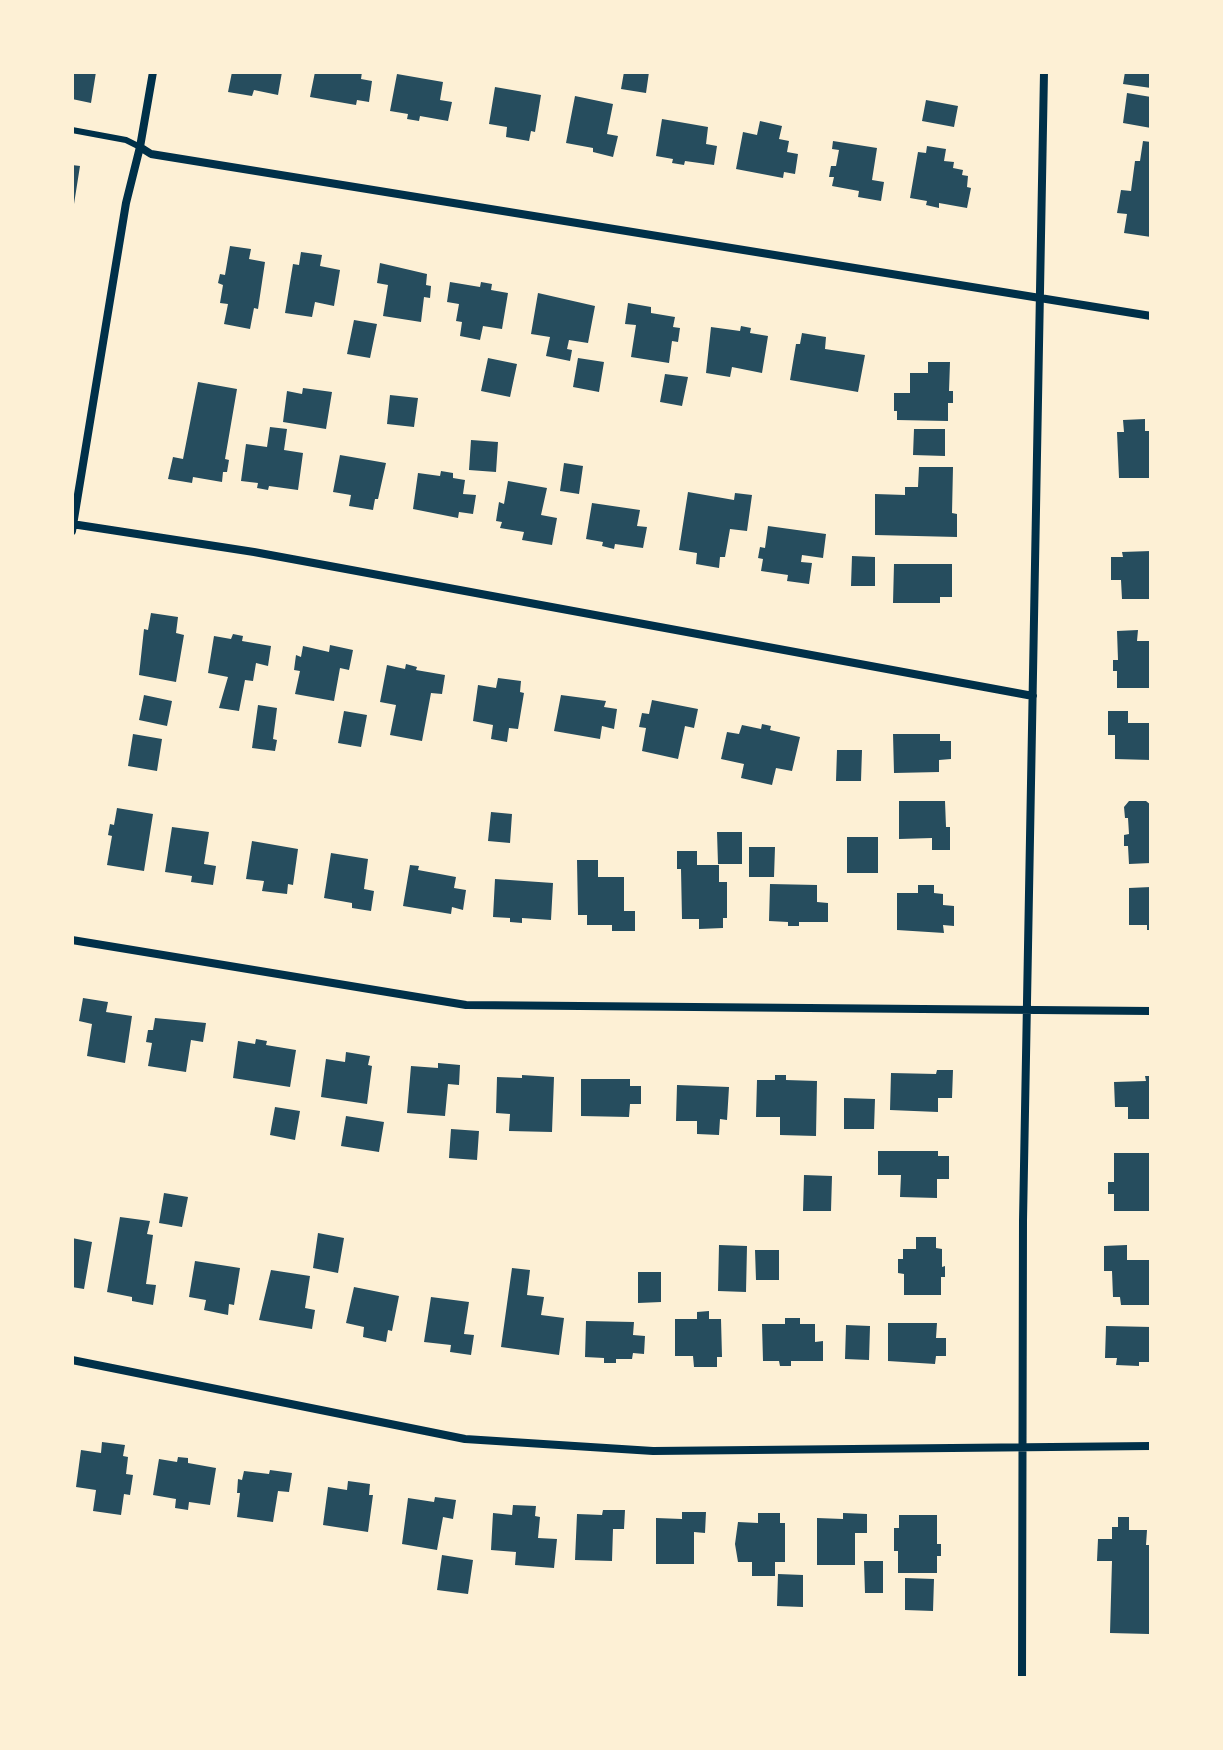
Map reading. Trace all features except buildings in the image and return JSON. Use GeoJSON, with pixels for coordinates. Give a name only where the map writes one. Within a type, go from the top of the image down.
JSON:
{"type":"FeatureCollection","features":[{"type":"Feature","properties":{"kind":"street"},"geometry":{"type":"LineString","coordinates":[[153,72],[140,147],[126,203],[72,527],[254,552],[1033,696]]}},
{"type":"Feature","properties":{"kind":"street"},"geometry":{"type":"LineString","coordinates":[[1022,1678],[1027,1010],[1044,72]]}},
{"type":"Feature","properties":{"kind":"street"},"geometry":{"type":"LineString","coordinates":[[140,147],[151,154],[1151,316]]}},
{"type":"Feature","properties":{"kind":"street"},"geometry":{"type":"LineString","coordinates":[[72,940],[466,1005],[1151,1011]]}},
{"type":"Feature","properties":{"kind":"street"},"geometry":{"type":"LineString","coordinates":[[72,1360],[465,1439],[653,1451],[1151,1446]]}},
{"type":"Feature","properties":{"kind":"lane"},"geometry":{"type":"LineString","coordinates":[[72,130],[126,140],[140,147]]}}]}
